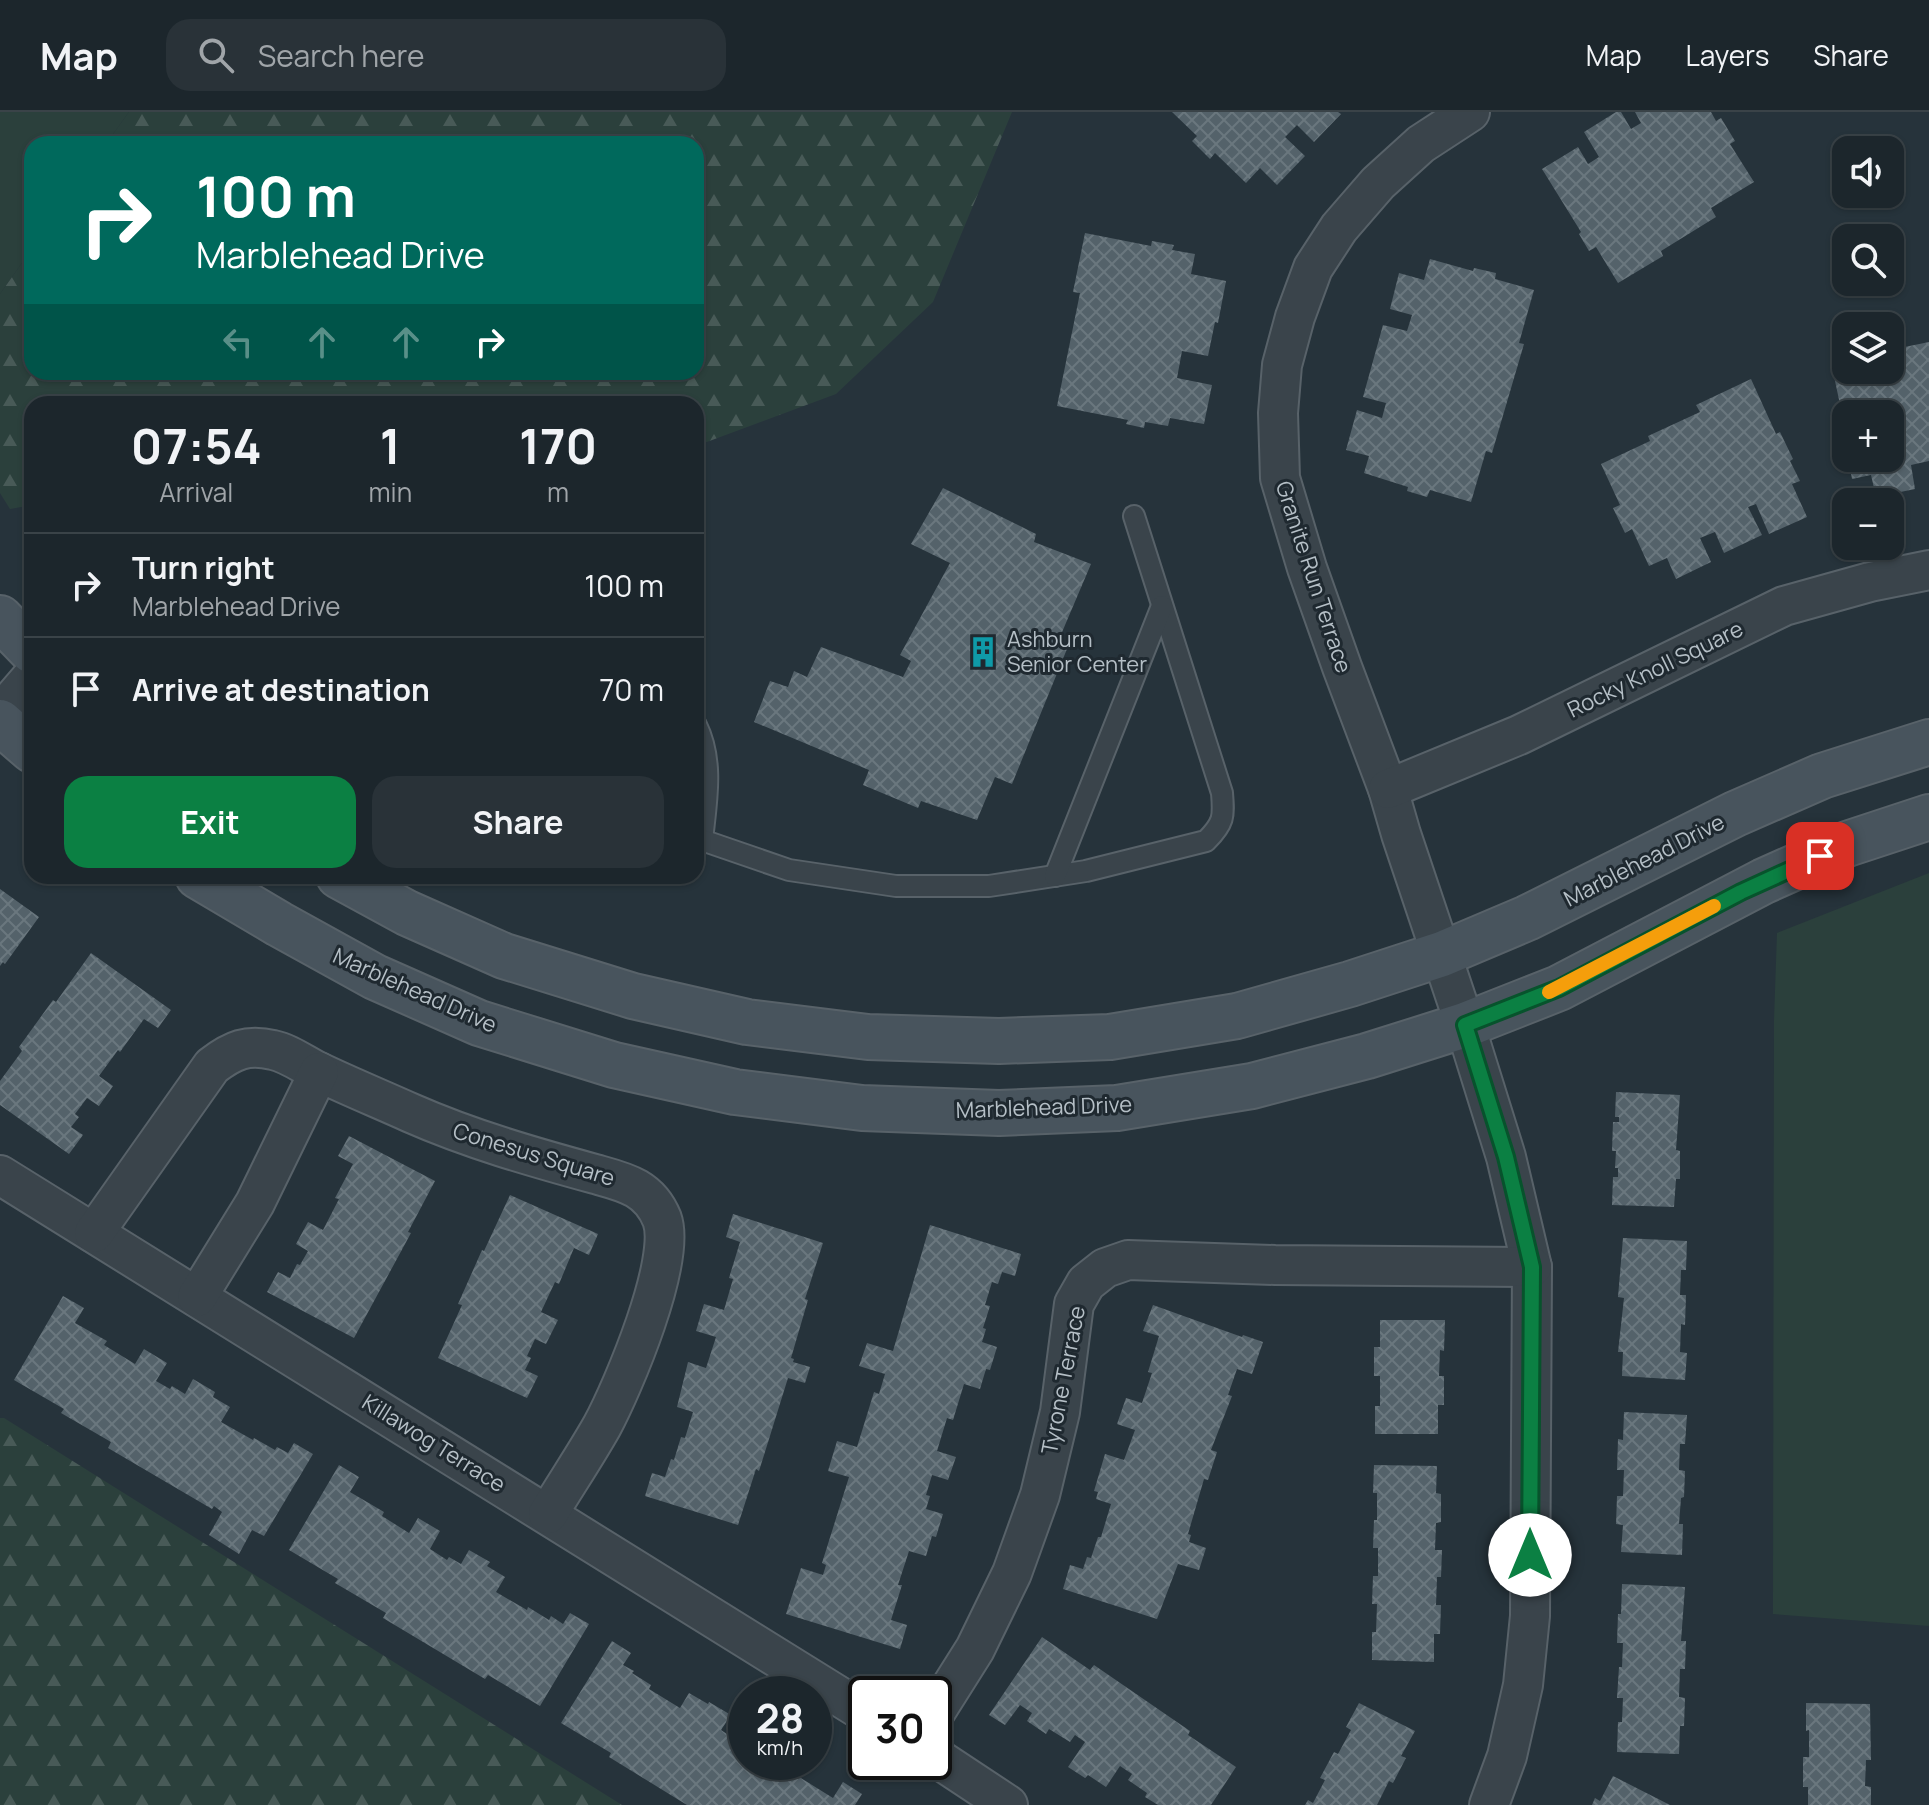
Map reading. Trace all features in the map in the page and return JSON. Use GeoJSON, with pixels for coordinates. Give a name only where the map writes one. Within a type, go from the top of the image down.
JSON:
{"type":"FeatureCollection","features":[{"type":"Feature","properties":{"kind":"street","name":"Granite Run Terrace"},"geometry":{"type":"LineString","coordinates":[[1470,112],[1421,144],[1378,183],[1339,228],[1313,268],[1282,365],[1278,413],[1280,478],[1307,568],[1388,789],[1465,1025],[1506,1157],[1532,1267],[1530,1616],[1523,1685],[1507,1756],[1489,1805]]}},
{"type":"Feature","properties":{"kind":"street","name":"Rocky Knoll Square"},"geometry":{"type":"LineString","coordinates":[[1388,789],[1519,735],[1784,606],[1870,582],[1929,570]]}},
{"type":"Feature","properties":{"kind":"street"},"geometry":{"type":"LineString","coordinates":[[0,618],[24,643]]}},
{"type":"Feature","properties":{"kind":"street"},"geometry":{"type":"LineString","coordinates":[[0,714],[24,686]]}},
{"type":"Feature","properties":{"kind":"street"},"geometry":{"type":"LineString","coordinates":[[0,722],[24,743]]}},
{"type":"Feature","properties":{"kind":"street","name":"Marblehead Drive"},"geometry":{"type":"LineString","coordinates":[[354,884],[407,913],[504,956],[633,996],[747,1022],[868,1037],[999,1041],[1110,1037],[1237,1016],[1442,954],[1527,918],[1735,814],[1822,776],[1929,742]]}},
{"type":"Feature","properties":{"kind":"street","name":"Marblehead Drive"},"geometry":{"type":"LineString","coordinates":[[212,884],[375,977],[479,1023],[614,1065],[735,1092],[862,1108],[999,1113],[1117,1108],[1252,1086],[1367,1056],[1465,1025],[1559,988],[1792,868],[1847,844],[1929,817]]}},
{"type":"Feature","properties":{"kind":"street","name":"Conesus Square"},"geometry":{"type":"LineString","coordinates":[[94,1233],[212,1066],[230,1053],[251,1047],[277,1051],[425,1119],[529,1156],[630,1184],[650,1199],[662,1220],[665,1240],[658,1283],[634,1357],[602,1424],[548,1514]]}},
{"type":"Feature","properties":{"kind":"street"},"geometry":{"type":"LineString","coordinates":[[197,1297],[255,1203],[319,1072]]}},
{"type":"Feature","properties":{"kind":"street","name":"Killawog Terrace"},"geometry":{"type":"LineString","coordinates":[[0,1175],[848,1702]]}},
{"type":"Feature","properties":{"kind":"street","name":"Tyrone Terrace"},"geometry":{"type":"LineString","coordinates":[[952,1685],[975,1649],[1012,1573],[1040,1495],[1056,1426],[1074,1304],[1086,1283],[1105,1268],[1128,1260],[1275,1265],[1532,1267]]}},
{"type":"Feature","properties":{"kind":"street"},"geometry":{"type":"LineString","coordinates":[[952,1768],[1008,1805]]}},
{"type":"Feature","properties":{"kind":"lane"},"geometry":{"type":"LineString","coordinates":[[704,841],[789,870],[896,886],[989,886],[1086,871],[1206,841],[1217,830],[1223,816],[1222,793],[1134,516]]}},
{"type":"Feature","properties":{"kind":"lane"},"geometry":{"type":"LineString","coordinates":[[1055,876],[1162,606]]}},
{"type":"Feature","properties":{"kind":"lane"},"geometry":{"type":"LineString","coordinates":[[704,748],[708,769],[704,800]]}},
{"type":"Feature","properties":{"kind":"green space"},"geometry":{"type":"Polygon","coordinates":[[[0,112],[129,112],[112,136],[24,136],[24,260],[0,294],[0,112]]]}},
{"type":"Feature","properties":{"kind":"green space"},"geometry":{"type":"Polygon","coordinates":[[[129,112],[1012,112],[933,302],[836,394],[704,443],[704,396],[24,396],[24,506],[10,509],[0,493],[0,294],[24,260],[24,380],[704,380],[704,136],[112,136],[129,112]]]}},
{"type":"Feature","properties":{"kind":"green space"},"geometry":{"type":"Polygon","coordinates":[[[1929,873],[1929,1626],[1773,1614],[1774,1020],[1777,933],[1929,873]]]}},
{"type":"Feature","properties":{"kind":"green space"},"geometry":{"type":"Polygon","coordinates":[[[0,1418],[4,1418],[622,1805],[0,1805],[0,1418]]]}},
{"type":"Feature","properties":{"kind":"building"},"geometry":{"type":"Polygon","coordinates":[[[1172,112],[1341,114],[1314,142],[1297,125],[1285,137],[1305,156],[1277,185],[1260,168],[1246,183],[1215,153],[1210,159],[1192,141],[1197,136],[1172,112]]]}},
{"type":"Feature","properties":{"kind":"building"},"geometry":{"type":"Polygon","coordinates":[[[1621,112],[1631,129],[1641,123],[1635,112],[1711,112],[1716,121],[1721,118],[1735,141],[1730,144],[1754,182],[1711,208],[1716,217],[1661,251],[1663,256],[1618,283],[1596,247],[1589,251],[1579,234],[1581,232],[1542,169],[1578,147],[1588,164],[1599,157],[1584,132],[1621,112]]]}},
{"type":"Feature","properties":{"kind":"building"},"geometry":{"type":"Polygon","coordinates":[[[1085,233],[1151,246],[1152,241],[1174,245],[1172,250],[1195,254],[1191,274],[1226,281],[1208,356],[1182,351],[1177,378],[1212,385],[1204,424],[1170,418],[1168,426],[1145,422],[1144,428],[1126,424],[1128,420],[1057,406],[1080,293],[1073,292],[1085,233]]]}},
{"type":"Feature","properties":{"kind":"building"},"geometry":{"type":"Polygon","coordinates":[[[1430,259],[1473,271],[1474,268],[1496,273],[1495,279],[1534,290],[1519,343],[1524,344],[1492,453],[1486,451],[1471,502],[1430,490],[1427,497],[1407,491],[1408,487],[1364,473],[1369,456],[1346,450],[1357,410],[1382,418],[1386,403],[1363,397],[1383,325],[1407,331],[1412,315],[1390,309],[1399,273],[1424,280],[1430,259]]]}},
{"type":"Feature","properties":{"kind":"building"},"geometry":{"type":"Polygon","coordinates":[[[1929,342],[1929,461],[1911,465],[1915,489],[1904,491],[1904,488],[1874,488],[1871,475],[1852,479],[1851,472],[1904,472],[1904,400],[1839,400],[1836,384],[1904,384],[1904,347],[1929,342]]]}},
{"type":"Feature","properties":{"kind":"building"},"geometry":{"type":"Polygon","coordinates":[[[1751,379],[1776,434],[1780,432],[1793,459],[1790,461],[1800,481],[1792,484],[1807,517],[1769,534],[1756,504],[1748,507],[1762,535],[1724,553],[1715,532],[1700,538],[1711,562],[1676,579],[1667,558],[1649,566],[1632,529],[1625,533],[1613,508],[1620,505],[1601,464],[1650,441],[1648,436],[1700,412],[1696,405],[1751,379]]]}},
{"type":"Feature","properties":{"kind":"building","name":"Ashburn Senior Center"},"geometry":{"type":"Polygon","coordinates":[[[943,488],[1036,534],[1034,542],[1091,564],[1057,644],[1067,649],[1012,784],[995,777],[977,820],[921,801],[918,808],[863,785],[869,770],[754,722],[770,681],[788,687],[794,671],[807,677],[821,647],[903,677],[911,661],[900,655],[950,563],[911,544],[943,488]]]}},
{"type":"Feature","properties":{"kind":"building"},"geometry":{"type":"Polygon","coordinates":[[[0,889],[39,917],[5,964],[3,962],[0,966],[0,889]]]}},
{"type":"Feature","properties":{"kind":"building"},"geometry":{"type":"Polygon","coordinates":[[[91,953],[171,1010],[158,1028],[144,1019],[99,1076],[113,1086],[99,1106],[87,1098],[75,1114],[79,1117],[71,1127],[83,1135],[69,1154],[0,1105],[0,1081],[22,1051],[19,1047],[91,953]]]}},
{"type":"Feature","properties":{"kind":"building"},"geometry":{"type":"Polygon","coordinates":[[[1616,1092],[1680,1095],[1676,1150],[1680,1151],[1680,1179],[1676,1179],[1674,1207],[1612,1205],[1613,1177],[1618,1177],[1616,1151],[1612,1151],[1613,1122],[1619,1122],[1619,1117],[1615,1117],[1616,1092]]]}},
{"type":"Feature","properties":{"kind":"building"},"geometry":{"type":"Polygon","coordinates":[[[349,1136],[435,1181],[408,1232],[411,1233],[354,1338],[267,1292],[278,1272],[290,1278],[297,1264],[300,1265],[308,1251],[296,1244],[308,1222],[323,1230],[353,1164],[338,1156],[349,1136]]]}},
{"type":"Feature","properties":{"kind":"building"},"geometry":{"type":"Polygon","coordinates":[[[510,1195],[598,1234],[589,1255],[574,1248],[559,1284],[555,1282],[541,1312],[558,1320],[546,1344],[535,1339],[527,1356],[531,1358],[525,1370],[538,1376],[527,1398],[438,1358],[462,1305],[458,1304],[510,1195]]]}},
{"type":"Feature","properties":{"kind":"building"},"geometry":{"type":"Polygon","coordinates":[[[733,1214],[823,1243],[791,1358],[793,1362],[810,1367],[805,1383],[788,1378],[759,1471],[756,1469],[738,1525],[645,1496],[652,1473],[665,1477],[681,1437],[685,1438],[693,1412],[677,1407],[688,1362],[706,1368],[716,1337],[696,1331],[704,1304],[724,1310],[733,1279],[729,1278],[740,1242],[726,1237],[733,1214]]]}},
{"type":"Feature","properties":{"kind":"building"},"geometry":{"type":"Polygon","coordinates":[[[930,1225],[1021,1254],[1015,1276],[1002,1272],[998,1284],[992,1282],[985,1305],[990,1306],[982,1342],[997,1347],[990,1370],[986,1369],[980,1389],[964,1384],[953,1420],[947,1418],[937,1451],[956,1457],[948,1480],[932,1475],[926,1495],[930,1496],[926,1509],[943,1514],[936,1537],[932,1536],[926,1556],[909,1551],[898,1585],[902,1585],[891,1620],[907,1625],[900,1649],[786,1614],[801,1568],[823,1575],[826,1565],[822,1563],[849,1477],[828,1471],[837,1441],[857,1447],[874,1392],[879,1394],[885,1374],[859,1366],[867,1343],[893,1351],[930,1225]]]}},
{"type":"Feature","properties":{"kind":"building"},"geometry":{"type":"Polygon","coordinates":[[[1623,1238],[1687,1241],[1686,1270],[1681,1270],[1680,1295],[1686,1295],[1680,1352],[1687,1353],[1685,1380],[1622,1376],[1623,1352],[1618,1352],[1624,1298],[1618,1297],[1623,1238]]]}},
{"type":"Feature","properties":{"kind":"building"},"geometry":{"type":"Polygon","coordinates":[[[63,1296],[84,1308],[75,1323],[107,1341],[104,1345],[135,1364],[144,1349],[167,1363],[156,1381],[185,1394],[193,1379],[215,1392],[213,1397],[230,1407],[221,1422],[275,1450],[277,1447],[288,1453],[294,1443],[313,1454],[264,1536],[252,1530],[239,1554],[209,1535],[222,1512],[108,1448],[111,1442],[61,1413],[64,1409],[14,1380],[63,1296]]]}},
{"type":"Feature","properties":{"kind":"building"},"geometry":{"type":"Polygon","coordinates":[[[1153,1305],[1263,1342],[1252,1374],[1237,1369],[1228,1395],[1232,1396],[1211,1450],[1217,1452],[1208,1480],[1204,1479],[1188,1534],[1191,1535],[1189,1542],[1206,1548],[1199,1570],[1178,1564],[1157,1619],[1063,1589],[1070,1565],[1083,1569],[1087,1557],[1091,1558],[1098,1537],[1101,1537],[1111,1504],[1096,1499],[1098,1492],[1094,1491],[1105,1454],[1124,1460],[1135,1430],[1117,1424],[1126,1398],[1142,1403],[1152,1373],[1148,1372],[1159,1336],[1143,1331],[1153,1305]]]}},
{"type":"Feature","properties":{"kind":"building"},"geometry":{"type":"Polygon","coordinates":[[[1380,1320],[1445,1320],[1439,1376],[1444,1376],[1444,1405],[1438,1405],[1438,1434],[1375,1434],[1375,1406],[1380,1406],[1380,1376],[1374,1376],[1374,1347],[1380,1347],[1380,1320]]]}},
{"type":"Feature","properties":{"kind":"building"},"geometry":{"type":"Polygon","coordinates":[[[1624,1412],[1687,1415],[1685,1444],[1680,1444],[1679,1470],[1685,1471],[1679,1524],[1683,1524],[1682,1555],[1621,1552],[1623,1525],[1616,1524],[1617,1496],[1623,1496],[1624,1470],[1617,1470],[1618,1439],[1623,1440],[1624,1412]]]}},
{"type":"Feature","properties":{"kind":"building"},"geometry":{"type":"Polygon","coordinates":[[[339,1465],[359,1477],[350,1492],[384,1512],[382,1516],[409,1533],[418,1518],[440,1531],[430,1549],[447,1560],[449,1557],[461,1564],[469,1550],[490,1562],[487,1566],[505,1577],[496,1592],[549,1620],[551,1616],[563,1624],[570,1613],[589,1624],[540,1706],[488,1675],[485,1679],[383,1618],[386,1613],[335,1583],[338,1579],[289,1550],[339,1465]]]}},
{"type":"Feature","properties":{"kind":"building"},"geometry":{"type":"Polygon","coordinates":[[[1374,1465],[1437,1466],[1436,1493],[1441,1494],[1441,1522],[1436,1523],[1435,1550],[1442,1550],[1436,1605],[1441,1605],[1440,1634],[1434,1634],[1434,1662],[1372,1660],[1372,1632],[1376,1632],[1377,1604],[1372,1604],[1373,1576],[1378,1576],[1378,1548],[1373,1548],[1374,1520],[1377,1520],[1377,1493],[1373,1493],[1374,1465]]]}},
{"type":"Feature","properties":{"kind":"building"},"geometry":{"type":"Polygon","coordinates":[[[1622,1584],[1685,1587],[1681,1641],[1686,1641],[1685,1669],[1680,1669],[1679,1697],[1685,1698],[1684,1726],[1680,1726],[1679,1754],[1617,1752],[1623,1698],[1617,1698],[1619,1667],[1622,1667],[1623,1643],[1617,1643],[1622,1584]]]}},
{"type":"Feature","properties":{"kind":"building"},"geometry":{"type":"Polygon","coordinates":[[[1042,1637],[1090,1670],[1094,1665],[1190,1731],[1188,1735],[1236,1767],[1211,1805],[1158,1805],[1128,1780],[1132,1774],[1120,1766],[1106,1787],[1068,1767],[1085,1742],[1075,1735],[1070,1742],[1049,1729],[1046,1734],[1027,1721],[1032,1713],[1020,1705],[1005,1725],[989,1715],[1042,1637]]]}},
{"type":"Feature","properties":{"kind":"building"},"geometry":{"type":"Polygon","coordinates":[[[612,1641],[631,1653],[623,1665],[651,1685],[649,1689],[680,1708],[689,1693],[728,1713],[728,1720],[721,1730],[728,1735],[728,1780],[804,1780],[833,1798],[843,1782],[862,1794],[855,1805],[687,1805],[561,1723],[612,1641]]]}},
{"type":"Feature","properties":{"kind":"building"},"geometry":{"type":"Polygon","coordinates":[[[1359,1703],[1415,1731],[1401,1756],[1406,1758],[1393,1783],[1389,1781],[1377,1805],[1305,1805],[1308,1800],[1313,1803],[1325,1780],[1320,1778],[1351,1730],[1346,1727],[1359,1703]]]}},
{"type":"Feature","properties":{"kind":"building"},"geometry":{"type":"Polygon","coordinates":[[[1806,1703],[1870,1704],[1871,1760],[1866,1760],[1865,1786],[1871,1787],[1871,1805],[1808,1805],[1808,1787],[1803,1787],[1803,1757],[1809,1757],[1806,1703]]]}},
{"type":"Feature","properties":{"kind":"building"},"geometry":{"type":"Polygon","coordinates":[[[1613,1776],[1670,1805],[1592,1805],[1595,1798],[1600,1801],[1613,1776]]]}},
{"type":"Feature","properties":{"kind":"slow traffic"},"geometry":{"type":"LineString","coordinates":[[1549,992],[1714,906]]}},
{"type":"Feature","properties":{"kind":"place","name":"Ashburn Senior Center"},"geometry":{"type":"Point","coordinates":[983,652]}},
{"type":"Feature","properties":{"kind":"route"},"geometry":{"type":"LineString","coordinates":[[1530,1555],[1532,1267],[1506,1157],[1465,1025],[1559,988],[1741,892],[1820,856]]}}]}
